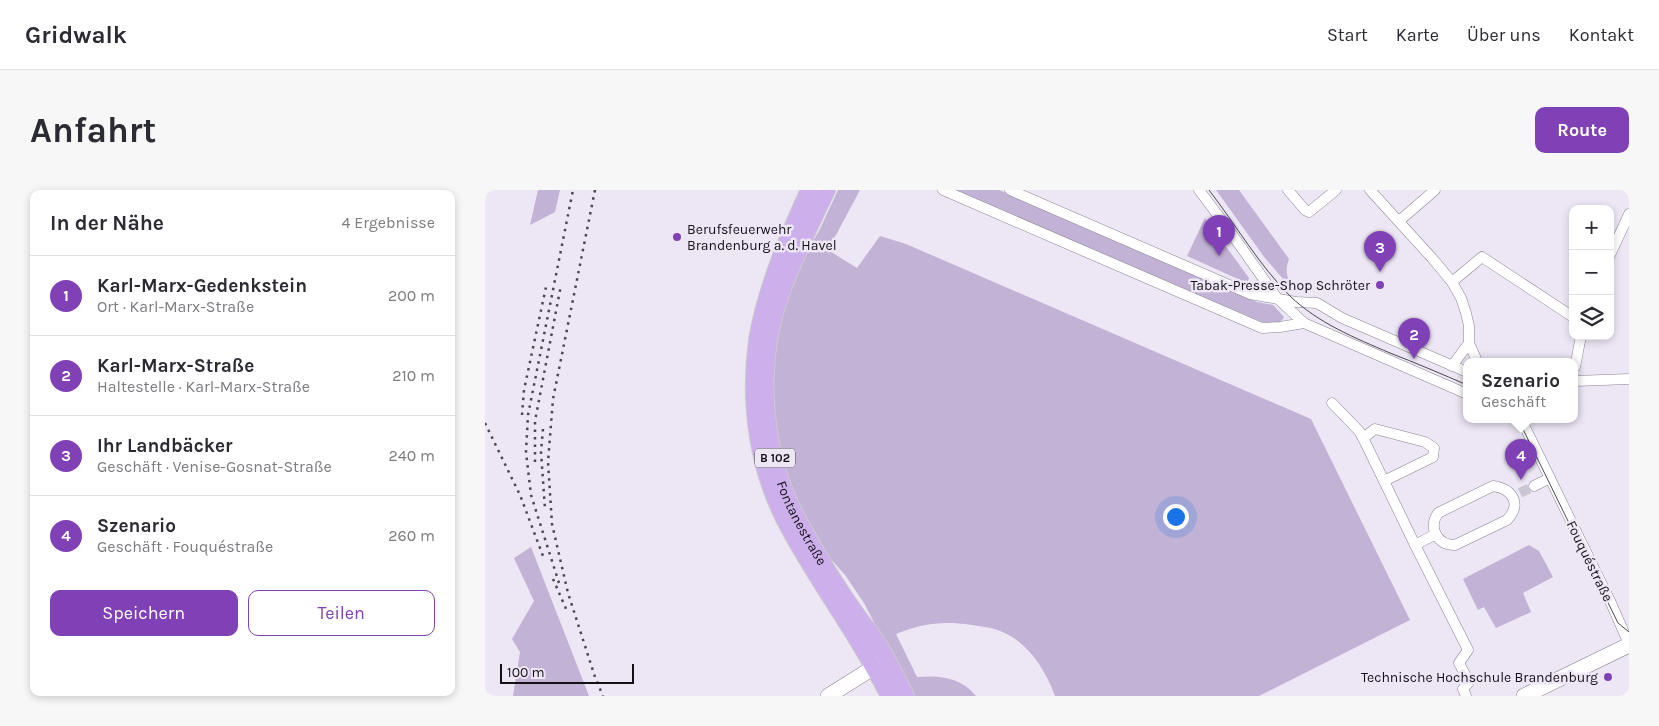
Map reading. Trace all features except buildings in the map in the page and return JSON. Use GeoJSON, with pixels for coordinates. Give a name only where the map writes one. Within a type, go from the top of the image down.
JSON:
{"type":"FeatureCollection","features":[{"type":"Feature","properties":{"kind":"main road","name":"Fontanestraße"},"geometry":{"type":"LineString","coordinates":[[809,190],[777,270],[761,320],[754,373],[756,425],[762,457],[767,477],[783,517],[796,541],[880,663],[906,696]]}},
{"type":"Feature","properties":{"kind":"main road","name":"Fontanestraße"},"geometry":{"type":"LineString","coordinates":[[827,190],[789,274],[774,319],[767,372],[767,418],[779,475],[800,524],[856,614],[873,636],[889,696]]}},
{"type":"Feature","properties":{"kind":"street"},"geometry":{"type":"LineString","coordinates":[[943,190],[1262,328],[1304,323]]}},
{"type":"Feature","properties":{"kind":"street"},"geometry":{"type":"LineString","coordinates":[[1009,190],[1250,294],[1317,303],[1342,318],[1463,370]]}},
{"type":"Feature","properties":{"kind":"street"},"geometry":{"type":"LineString","coordinates":[[1199,190],[1277,298],[1304,323],[1463,392]]}},
{"type":"Feature","properties":{"kind":"street"},"geometry":{"type":"LineString","coordinates":[[1288,190],[1305,210],[1309,212],[1336,190]]}},
{"type":"Feature","properties":{"kind":"street"},"geometry":{"type":"LineString","coordinates":[[1370,190],[1452,282],[1461,298],[1466,313],[1469,326],[1469,343],[1476,358]]}},
{"type":"Feature","properties":{"kind":"street"},"geometry":{"type":"LineString","coordinates":[[1399,221],[1435,190]]}},
{"type":"Feature","properties":{"kind":"street"},"geometry":{"type":"LineString","coordinates":[[1612,250],[1629,214]]}},
{"type":"Feature","properties":{"kind":"street"},"geometry":{"type":"LineString","coordinates":[[1452,282],[1482,257],[1569,314]]}},
{"type":"Feature","properties":{"kind":"street"},"geometry":{"type":"LineString","coordinates":[[1577,358],[1580,340]]}},
{"type":"Feature","properties":{"kind":"street"},"geometry":{"type":"LineString","coordinates":[[1452,366],[1469,343]]}},
{"type":"Feature","properties":{"kind":"street"},"geometry":{"type":"LineString","coordinates":[[1578,381],[1629,379]]}},
{"type":"Feature","properties":{"kind":"street"},"geometry":{"type":"LineString","coordinates":[[1332,403],[1359,431],[1363,438],[1467,650],[1459,662],[1469,682],[1463,690],[1466,696]]}},
{"type":"Feature","properties":{"kind":"street","name":"Fouquéstraße"},"geometry":{"type":"LineString","coordinates":[[1523,423],[1611,603],[1629,644]]}},
{"type":"Feature","properties":{"kind":"street"},"geometry":{"type":"LineString","coordinates":[[1363,438],[1375,428],[1425,442],[1434,448],[1433,457],[1384,481]]}},
{"type":"Feature","properties":{"kind":"street"},"geometry":{"type":"LineString","coordinates":[[1534,486],[1550,478]]}},
{"type":"Feature","properties":{"kind":"street"},"geometry":{"type":"LineString","coordinates":[[1493,486],[1501,487],[1517,495],[1513,514],[1507,520],[1455,545],[1442,542],[1436,534],[1433,528],[1434,519],[1438,513],[1493,486]]}},
{"type":"Feature","properties":{"kind":"street"},"geometry":{"type":"LineString","coordinates":[[1415,545],[1436,534]]}},
{"type":"Feature","properties":{"kind":"street"},"geometry":{"type":"LineString","coordinates":[[1524,696],[1629,644]]}},
{"type":"Feature","properties":{"kind":"street"},"geometry":{"type":"LineString","coordinates":[[828,696],[880,663]]}},
{"type":"Feature","properties":{"kind":"shaded area"},"geometry":{"type":"Polygon","coordinates":[[[538,190],[560,190],[555,212],[530,225],[538,190]]]}},
{"type":"Feature","properties":{"kind":"shaded area"},"geometry":{"type":"Polygon","coordinates":[[[838,190],[860,190],[828,250],[857,268],[880,236],[906,244],[1311,419],[1410,620],[1259,696],[1055,696],[1039,663],[1023,645],[1003,632],[991,628],[961,624],[933,624],[916,627],[896,634],[917,677],[933,676],[957,681],[976,696],[912,696],[864,603],[845,575],[819,546],[803,518],[779,454],[772,400],[776,333],[790,285],[819,231],[838,190]]]}},
{"type":"Feature","properties":{"kind":"shaded area"},"geometry":{"type":"Polygon","coordinates":[[[954,190],[999,190],[1257,302],[1273,305],[1284,317],[1277,323],[1262,322],[954,190]]]}},
{"type":"Feature","properties":{"kind":"shaded area"},"geometry":{"type":"Polygon","coordinates":[[[1216,190],[1239,190],[1289,259],[1287,271],[1291,283],[1290,287],[1265,258],[1216,190]]]}},
{"type":"Feature","properties":{"kind":"shaded area"},"geometry":{"type":"Polygon","coordinates":[[[1205,218],[1249,278],[1247,283],[1187,256],[1205,218]]]}},
{"type":"Feature","properties":{"kind":"shaded area"},"geometry":{"type":"Polygon","coordinates":[[[1529,545],[1539,551],[1553,577],[1523,593],[1531,612],[1496,628],[1484,607],[1478,610],[1463,579],[1529,545]]]}},
{"type":"Feature","properties":{"kind":"shaded area"},"geometry":{"type":"Polygon","coordinates":[[[531,547],[589,696],[513,696],[520,652],[512,639],[534,601],[514,558],[531,547]]]}},
{"type":"Feature","properties":{"kind":"tunnel"},"geometry":{"type":"LineString","coordinates":[[1520,493],[1534,486]]}},
{"type":"Feature","properties":{"kind":"tram line"},"geometry":{"type":"LineString","coordinates":[[1209,190],[1268,271],[1301,306],[1325,322],[1350,335],[1463,383]]}},
{"type":"Feature","properties":{"kind":"tram line"},"geometry":{"type":"LineString","coordinates":[[1520,423],[1618,623],[1629,632]]}},
{"type":"Feature","properties":{"kind":"railway"},"geometry":{"type":"LineString","coordinates":[[559,583],[531,495],[526,452],[528,415],[573,190]]}},
{"type":"Feature","properties":{"kind":"railway"},"geometry":{"type":"LineString","coordinates":[[595,190],[553,399],[548,462],[552,524],[568,593],[603,696]]}},
{"type":"Feature","properties":{"kind":"railway"},"geometry":{"type":"LineString","coordinates":[[535,462],[535,421],[561,285]]}},
{"type":"Feature","properties":{"kind":"railway"},"geometry":{"type":"LineString","coordinates":[[522,415],[524,390],[546,287]]}},
{"type":"Feature","properties":{"kind":"railway"},"geometry":{"type":"LineString","coordinates":[[485,423],[520,495],[543,556]]}},
{"type":"Feature","properties":{"kind":"railway"},"geometry":{"type":"LineString","coordinates":[[543,429],[541,452],[545,509]]}},
{"type":"Feature","properties":{"kind":"railway"},"geometry":{"type":"LineString","coordinates":[[553,579],[567,611]]}},
{"type":"Feature","properties":{"kind":"place","name":"Berufsfeuerwehr Brandenburg a. d. Havel"},"geometry":{"type":"Point","coordinates":[677,237]}},
{"type":"Feature","properties":{"kind":"place","name":"Karl-Marx-Gedenkstein"},"geometry":{"type":"Point","coordinates":[1219,256]}},
{"type":"Feature","properties":{"kind":"place","name":"Ihr Landbäcker"},"geometry":{"type":"Point","coordinates":[1380,272]}},
{"type":"Feature","properties":{"kind":"place","name":"Tabak-Presse-Shop Schröter"},"geometry":{"type":"Point","coordinates":[1380,285]}},
{"type":"Feature","properties":{"kind":"place","name":"Karl-Marx-Straße"},"geometry":{"type":"Point","coordinates":[1414,359]}},
{"type":"Feature","properties":{"kind":"place","name":"Szenario"},"geometry":{"type":"Point","coordinates":[1521,480]}},
{"type":"Feature","properties":{"kind":"place","name":"Technische Hochschule Brandenburg"},"geometry":{"type":"Point","coordinates":[1608,677]}}]}
